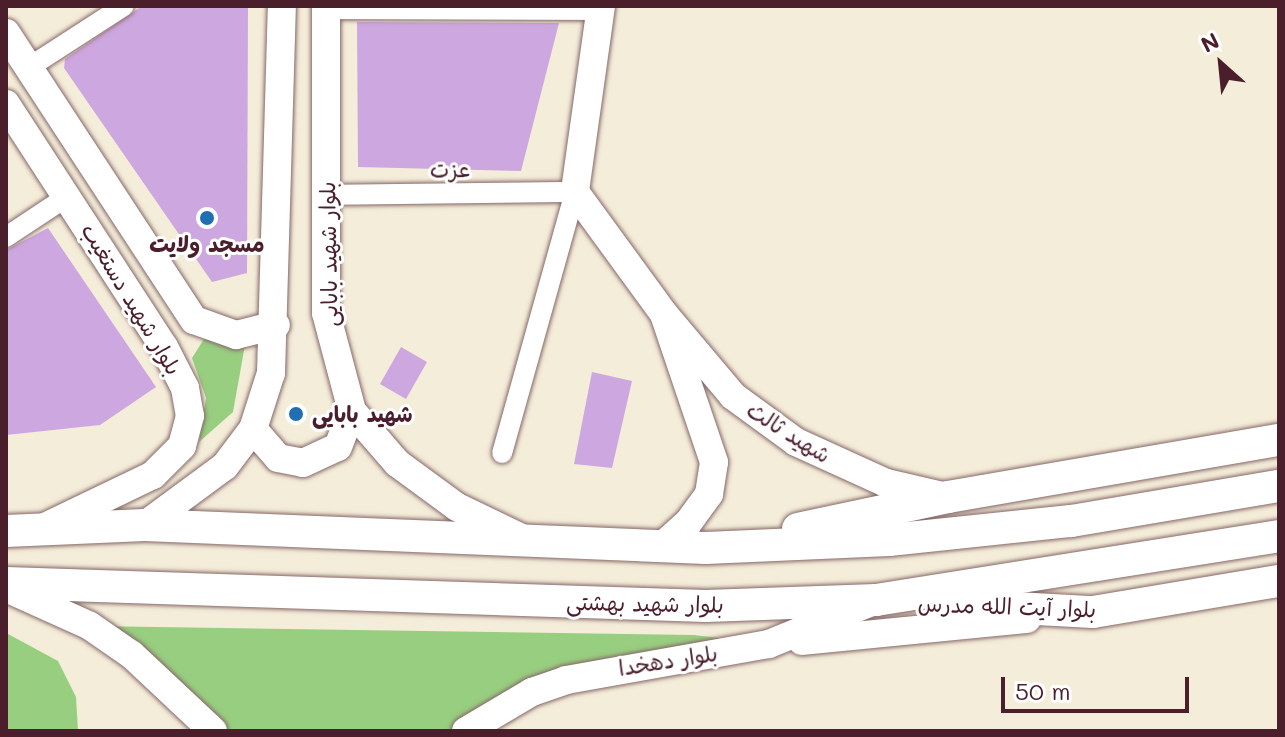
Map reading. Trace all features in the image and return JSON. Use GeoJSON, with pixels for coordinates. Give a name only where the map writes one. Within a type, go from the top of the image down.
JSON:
{"type":"FeatureCollection","features":[{"type":"Feature","properties":{"kind":"main road"},"geometry":{"type":"LineString","coordinates":[[145,525],[225,466],[253,429],[271,373],[276,325],[282,6]]}},
{"type":"Feature","properties":{"kind":"main road","name":"بلوار شهید بابایی"},"geometry":{"type":"LineString","coordinates":[[326,8],[326,313],[352,411],[397,463],[457,507],[537,545]]}},
{"type":"Feature","properties":{"kind":"main road"},"geometry":{"type":"LineString","coordinates":[[575,192],[601,8]]}},
{"type":"Feature","properties":{"kind":"main road","name":"بلوار شهید دستغیب"},"geometry":{"type":"LineString","coordinates":[[6,33],[194,320],[236,335],[276,325]]}},
{"type":"Feature","properties":{"kind":"main road","name":"بلوار شهید دستغیب"},"geometry":{"type":"LineString","coordinates":[[6,104],[164,347],[185,388],[190,416],[182,446],[153,475],[42,528]]}},
{"type":"Feature","properties":{"kind":"main road","name":"شهید ثالث"},"geometry":{"type":"LineString","coordinates":[[575,192],[664,314],[733,396],[796,442],[886,483],[948,497]]}},
{"type":"Feature","properties":{"kind":"main road","name":"شهید ثالث"},"geometry":{"type":"LineString","coordinates":[[661,547],[688,523],[709,494],[714,462],[664,314]]}},
{"type":"Feature","properties":{"kind":"main road"},"geometry":{"type":"LineString","coordinates":[[164,347],[185,339],[194,320]]}},
{"type":"Feature","properties":{"kind":"main road"},"geometry":{"type":"LineString","coordinates":[[253,429],[278,458],[316,461],[338,447],[352,411]]}},
{"type":"Feature","properties":{"kind":"main road"},"geometry":{"type":"LineString","coordinates":[[706,548],[948,497],[1279,440]]}},
{"type":"Feature","properties":{"kind":"main road"},"geometry":{"type":"LineString","coordinates":[[6,529],[145,525],[537,545],[706,548],[889,540],[1071,521],[1279,486]]}},
{"type":"Feature","properties":{"kind":"main road","name":"بلوار شهید بهشتی"},"geometry":{"type":"LineString","coordinates":[[6,586],[706,606],[876,600],[1279,536]]}},
{"type":"Feature","properties":{"kind":"main road","name":"بلوار آیت الله مدرس"},"geometry":{"type":"LineString","coordinates":[[876,600],[1093,612],[1279,581]]}},
{"type":"Feature","properties":{"kind":"main road"},"geometry":{"type":"LineString","coordinates":[[6,586],[90,626],[132,655],[213,731]]}},
{"type":"Feature","properties":{"kind":"main road","name":"بلوار دهخدا"},"geometry":{"type":"LineString","coordinates":[[466,731],[532,692],[595,672],[769,644],[876,600]]}},
{"type":"Feature","properties":{"kind":"main road"},"geometry":{"type":"LineString","coordinates":[[769,644],[1093,612]]}},
{"type":"Feature","properties":{"kind":"street"},"geometry":{"type":"LineString","coordinates":[[28,68],[124,6]]}},
{"type":"Feature","properties":{"kind":"street"},"geometry":{"type":"LineString","coordinates":[[326,8],[601,8]]}},
{"type":"Feature","properties":{"kind":"street"},"geometry":{"type":"LineString","coordinates":[[502,453],[575,192]]}},
{"type":"Feature","properties":{"kind":"street","name":"عزت"},"geometry":{"type":"LineString","coordinates":[[326,195],[575,192]]}},
{"type":"Feature","properties":{"kind":"street"},"geometry":{"type":"LineString","coordinates":[[6,237],[68,196]]}},
{"type":"Feature","properties":{"kind":"green space"},"geometry":{"type":"Polygon","coordinates":[[[204,339],[245,345],[233,412],[199,442],[206,398],[192,358],[204,339]]]}},
{"type":"Feature","properties":{"kind":"green space"},"geometry":{"type":"Polygon","coordinates":[[[90,626],[694,635],[769,644],[595,672],[467,731],[213,731],[90,626]]]}},
{"type":"Feature","properties":{"kind":"green space"},"geometry":{"type":"Polygon","coordinates":[[[8,634],[58,661],[76,697],[78,731],[6,731],[8,634]]]}},
{"type":"Feature","properties":{"kind":"building"},"geometry":{"type":"Polygon","coordinates":[[[142,6],[248,6],[247,273],[212,282],[64,68],[65,59],[142,6]]]}},
{"type":"Feature","properties":{"kind":"building"},"geometry":{"type":"Polygon","coordinates":[[[357,22],[559,23],[521,171],[358,167],[357,22]]]}},
{"type":"Feature","properties":{"kind":"building"},"geometry":{"type":"Polygon","coordinates":[[[48,228],[156,387],[100,425],[6,435],[6,250],[48,228]]]}},
{"type":"Feature","properties":{"kind":"building"},"geometry":{"type":"Polygon","coordinates":[[[401,347],[427,362],[406,399],[380,384],[401,347]]]}},
{"type":"Feature","properties":{"kind":"building"},"geometry":{"type":"Polygon","coordinates":[[[592,372],[632,381],[612,468],[574,464],[592,372]]]}},
{"type":"Feature","properties":{"kind":"place","name":"مسجد ولایت"},"geometry":{"type":"Point","coordinates":[207,218]}},
{"type":"Feature","properties":{"kind":"place","name":"شهید بابایی"},"geometry":{"type":"Point","coordinates":[296,414]}}]}
